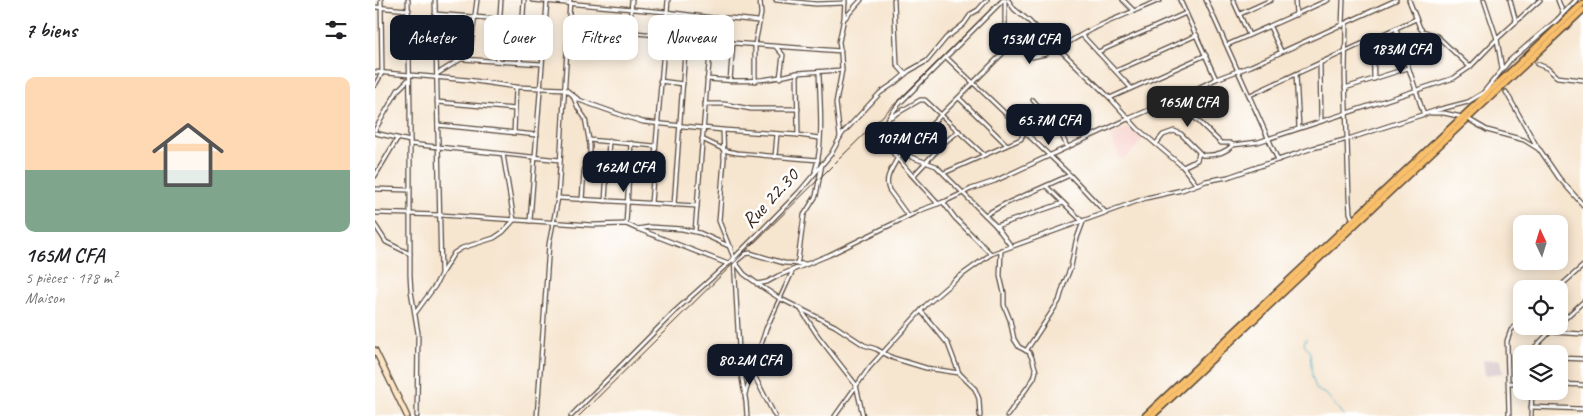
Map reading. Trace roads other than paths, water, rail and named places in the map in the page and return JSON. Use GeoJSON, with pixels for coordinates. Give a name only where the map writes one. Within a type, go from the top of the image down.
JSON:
{"type":"FeatureCollection","features":[{"type":"Feature","properties":{"kind":"main road"},"geometry":{"type":"LineString","coordinates":[[1152,416],[1583,3]]}},
{"type":"Feature","properties":{"kind":"main road"},"geometry":{"type":"LineString","coordinates":[[1145,416],[1353,220],[1583,10]]}},
{"type":"Feature","properties":{"kind":"street"},"geometry":{"type":"LineString","coordinates":[[375,85],[383,73],[381,0]]}},
{"type":"Feature","properties":{"kind":"street"},"geometry":{"type":"LineString","coordinates":[[409,0],[410,285],[419,346],[417,416]]}},
{"type":"Feature","properties":{"kind":"street"},"geometry":{"type":"LineString","coordinates":[[435,0],[441,274]]}},
{"type":"Feature","properties":{"kind":"street"},"geometry":{"type":"LineString","coordinates":[[474,30],[477,0]]}},
{"type":"Feature","properties":{"kind":"street"},"geometry":{"type":"LineString","coordinates":[[500,15],[501,0]]}},
{"type":"Feature","properties":{"kind":"street"},"geometry":{"type":"LineString","coordinates":[[520,62],[524,0]]}},
{"type":"Feature","properties":{"kind":"street"},"geometry":{"type":"LineString","coordinates":[[532,0],[570,2],[690,15]]}},
{"type":"Feature","properties":{"kind":"street"},"geometry":{"type":"LineString","coordinates":[[630,15],[632,0]]}},
{"type":"Feature","properties":{"kind":"street"},"geometry":{"type":"LineString","coordinates":[[666,15],[668,0]]}},
{"type":"Feature","properties":{"kind":"street"},"geometry":{"type":"LineString","coordinates":[[755,81],[755,44],[761,10],[760,0]]}},
{"type":"Feature","properties":{"kind":"street"},"geometry":{"type":"LineString","coordinates":[[776,0],[816,4],[845,2],[845,18],[839,39],[841,51],[841,70],[837,99],[839,138]]}},
{"type":"Feature","properties":{"kind":"street"},"geometry":{"type":"LineString","coordinates":[[845,18],[861,0]]}},
{"type":"Feature","properties":{"kind":"street"},"geometry":{"type":"LineString","coordinates":[[894,0],[896,61],[898,68],[905,74]]}},
{"type":"Feature","properties":{"kind":"street","name":"Rue 22.30"},"geometry":{"type":"LineString","coordinates":[[571,416],[675,311],[734,260],[800,191],[831,154],[839,138],[880,93],[905,74],[927,61],[946,38],[965,24],[971,14],[978,10],[987,0]]}},
{"type":"Feature","properties":{"kind":"street"},"geometry":{"type":"LineString","coordinates":[[908,216],[891,194],[887,185],[889,174],[897,159],[1009,48],[1011,41],[1005,27],[1005,0]]}},
{"type":"Feature","properties":{"kind":"street"},"geometry":{"type":"LineString","coordinates":[[1005,0],[1110,98],[1128,119],[1183,167],[1196,184]]}},
{"type":"Feature","properties":{"kind":"street"},"geometry":{"type":"LineString","coordinates":[[938,204],[914,175],[897,159],[883,138],[883,132],[890,117],[900,103],[1005,0]]}},
{"type":"Feature","properties":{"kind":"street"},"geometry":{"type":"LineString","coordinates":[[1123,0],[1134,10]]}},
{"type":"Feature","properties":{"kind":"street"},"geometry":{"type":"LineString","coordinates":[[1059,50],[1082,35],[1158,0]]}},
{"type":"Feature","properties":{"kind":"street"},"geometry":{"type":"LineString","coordinates":[[1180,0],[1216,80]]}},
{"type":"Feature","properties":{"kind":"street"},"geometry":{"type":"LineString","coordinates":[[1206,0],[1278,160]]}},
{"type":"Feature","properties":{"kind":"street"},"geometry":{"type":"LineString","coordinates":[[1233,0],[1249,35]]}},
{"type":"Feature","properties":{"kind":"street"},"geometry":{"type":"LineString","coordinates":[[1240,14],[1271,0]]}},
{"type":"Feature","properties":{"kind":"street"},"geometry":{"type":"LineString","coordinates":[[1295,0],[1295,15]]}},
{"type":"Feature","properties":{"kind":"street"},"geometry":{"type":"LineString","coordinates":[[1227,45],[1270,27],[1318,2],[1328,0]]}},
{"type":"Feature","properties":{"kind":"street"},"geometry":{"type":"LineString","coordinates":[[1342,26],[1343,0]]}},
{"type":"Feature","properties":{"kind":"street"},"geometry":{"type":"LineString","coordinates":[[757,284],[767,282],[777,276],[829,255],[908,216],[995,181],[1128,119],[1342,26],[1395,0]]}},
{"type":"Feature","properties":{"kind":"street"},"geometry":{"type":"LineString","coordinates":[[1484,0],[1497,39],[1502,69]]}},
{"type":"Feature","properties":{"kind":"street"},"geometry":{"type":"LineString","coordinates":[[1510,0],[1516,22]]}},
{"type":"Feature","properties":{"kind":"street"},"geometry":{"type":"LineString","coordinates":[[1180,97],[1195,118],[1222,143],[1233,145],[1267,139],[1454,78],[1470,67],[1497,39],[1540,0]]}},
{"type":"Feature","properties":{"kind":"street"},"geometry":{"type":"LineString","coordinates":[[1558,0],[1563,13]]}},
{"type":"Feature","properties":{"kind":"street"},"geometry":{"type":"LineString","coordinates":[[835,416],[856,385],[883,352],[921,311],[955,280],[991,254],[1146,198],[1225,178],[1313,148],[1468,102],[1483,92],[1502,69],[1576,0]]}},
{"type":"Feature","properties":{"kind":"street"},"geometry":{"type":"LineString","coordinates":[[1410,1],[1420,28],[1437,36],[1470,67]]}},
{"type":"Feature","properties":{"kind":"street"},"geometry":{"type":"LineString","coordinates":[[530,221],[547,2]]}},
{"type":"Feature","properties":{"kind":"street"},"geometry":{"type":"LineString","coordinates":[[569,15],[570,2]]}},
{"type":"Feature","properties":{"kind":"street"},"geometry":{"type":"LineString","coordinates":[[375,7],[409,10]]}},
{"type":"Feature","properties":{"kind":"street"},"geometry":{"type":"LineString","coordinates":[[1098,52],[1186,13]]}},
{"type":"Feature","properties":{"kind":"street"},"geometry":{"type":"LineString","coordinates":[[435,14],[484,18]]}},
{"type":"Feature","properties":{"kind":"street"},"geometry":{"type":"LineString","coordinates":[[734,18],[759,21]]}},
{"type":"Feature","properties":{"kind":"street"},"geometry":{"type":"LineString","coordinates":[[1250,95],[1416,19]]}},
{"type":"Feature","properties":{"kind":"street"},"geometry":{"type":"LineString","coordinates":[[1346,24],[1345,88],[1350,213],[1353,220]]}},
{"type":"Feature","properties":{"kind":"street"},"geometry":{"type":"LineString","coordinates":[[1270,27],[1281,51]]}},
{"type":"Feature","properties":{"kind":"street"},"geometry":{"type":"LineString","coordinates":[[1395,30],[1425,114]]}},
{"type":"Feature","properties":{"kind":"street"},"geometry":{"type":"LineString","coordinates":[[1082,35],[1131,88]]}},
{"type":"Feature","properties":{"kind":"street"},"geometry":{"type":"LineString","coordinates":[[1116,71],[1197,35]]}},
{"type":"Feature","properties":{"kind":"street"},"geometry":{"type":"LineString","coordinates":[[1009,36],[1032,57],[1046,54],[1054,47]]}},
{"type":"Feature","properties":{"kind":"street"},"geometry":{"type":"LineString","coordinates":[[1373,40],[1374,80]]}},
{"type":"Feature","properties":{"kind":"street"},"geometry":{"type":"LineString","coordinates":[[734,43],[841,51]]}},
{"type":"Feature","properties":{"kind":"street"},"geometry":{"type":"LineString","coordinates":[[375,46],[382,46]]}},
{"type":"Feature","properties":{"kind":"street"},"geometry":{"type":"LineString","coordinates":[[775,46],[783,55],[780,78]]}},
{"type":"Feature","properties":{"kind":"street"},"geometry":{"type":"LineString","coordinates":[[1374,54],[1401,47]]}},
{"type":"Feature","properties":{"kind":"street"},"geometry":{"type":"LineString","coordinates":[[1110,98],[1205,55]]}},
{"type":"Feature","properties":{"kind":"street"},"geometry":{"type":"LineString","coordinates":[[947,58],[1070,176],[1106,214]]}},
{"type":"Feature","properties":{"kind":"street"},"geometry":{"type":"LineString","coordinates":[[437,76],[460,60]]}},
{"type":"Feature","properties":{"kind":"street"},"geometry":{"type":"LineString","coordinates":[[497,60],[542,64]]}},
{"type":"Feature","properties":{"kind":"street"},"geometry":{"type":"LineString","coordinates":[[537,416],[549,244],[558,198],[567,60]]}},
{"type":"Feature","properties":{"kind":"street"},"geometry":{"type":"LineString","coordinates":[[651,203],[662,60]]}},
{"type":"Feature","properties":{"kind":"street"},"geometry":{"type":"LineString","coordinates":[[674,205],[685,60]]}},
{"type":"Feature","properties":{"kind":"street"},"geometry":{"type":"LineString","coordinates":[[695,231],[709,60]]}},
{"type":"Feature","properties":{"kind":"street"},"geometry":{"type":"LineString","coordinates":[[730,81],[732,60]]}},
{"type":"Feature","properties":{"kind":"street"},"geometry":{"type":"LineString","coordinates":[[1320,64],[1321,121]]}},
{"type":"Feature","properties":{"kind":"street"},"geometry":{"type":"LineString","coordinates":[[1537,64],[1547,68],[1557,78],[1583,80]]}},
{"type":"Feature","properties":{"kind":"street"},"geometry":{"type":"LineString","coordinates":[[1345,88],[1408,68]]}},
{"type":"Feature","properties":{"kind":"street"},"geometry":{"type":"LineString","coordinates":[[707,79],[755,81],[780,78],[797,73],[841,70]]}},
{"type":"Feature","properties":{"kind":"street"},"geometry":{"type":"LineString","coordinates":[[375,72],[410,77],[437,76],[516,87],[565,89],[573,96],[643,122],[819,138]]}},
{"type":"Feature","properties":{"kind":"street"},"geometry":{"type":"LineString","coordinates":[[815,172],[818,160],[819,138],[819,72]]}},
{"type":"Feature","properties":{"kind":"street"},"geometry":{"type":"LineString","coordinates":[[797,73],[798,135]]}},
{"type":"Feature","properties":{"kind":"street"},"geometry":{"type":"LineString","coordinates":[[1296,74],[1299,128]]}},
{"type":"Feature","properties":{"kind":"street"},"geometry":{"type":"LineString","coordinates":[[410,77],[399,90],[375,132],[397,139],[438,147],[560,160]]}},
{"type":"Feature","properties":{"kind":"street"},"geometry":{"type":"LineString","coordinates":[[660,81],[683,84]]}},
{"type":"Feature","properties":{"kind":"street"},"geometry":{"type":"LineString","coordinates":[[514,133],[516,87]]}},
{"type":"Feature","properties":{"kind":"street"},"geometry":{"type":"LineString","coordinates":[[1506,92],[1559,178],[1581,200],[1583,205]]}},
{"type":"Feature","properties":{"kind":"street"},"geometry":{"type":"LineString","coordinates":[[573,96],[585,118],[589,140],[590,153],[584,170],[581,200]]}},
{"type":"Feature","properties":{"kind":"street"},"geometry":{"type":"LineString","coordinates":[[959,98],[1006,144]]}},
{"type":"Feature","properties":{"kind":"street"},"geometry":{"type":"LineString","coordinates":[[890,117],[924,100],[942,114],[984,155]]}},
{"type":"Feature","properties":{"kind":"street"},"geometry":{"type":"LineString","coordinates":[[1033,100],[1063,135],[1067,148]]}},
{"type":"Feature","properties":{"kind":"street"},"geometry":{"type":"LineString","coordinates":[[437,102],[515,109]]}},
{"type":"Feature","properties":{"kind":"street"},"geometry":{"type":"LineString","coordinates":[[705,104],[724,104],[751,109],[798,109]]}},
{"type":"Feature","properties":{"kind":"street"},"geometry":{"type":"LineString","coordinates":[[1425,114],[1444,113],[1465,118],[1487,130],[1523,140],[1540,150]]}},
{"type":"Feature","properties":{"kind":"street"},"geometry":{"type":"LineString","coordinates":[[438,126],[537,135]]}},
{"type":"Feature","properties":{"kind":"street"},"geometry":{"type":"LineString","coordinates":[[723,130],[724,149],[719,220],[731,247],[734,260],[741,373],[747,416]]}},
{"type":"Feature","properties":{"kind":"street"},"geometry":{"type":"LineString","coordinates":[[914,175],[946,141],[959,131]]}},
{"type":"Feature","properties":{"kind":"street"},"geometry":{"type":"LineString","coordinates":[[944,174],[1006,144],[1021,139],[1023,135],[1021,131]]}},
{"type":"Feature","properties":{"kind":"street"},"geometry":{"type":"LineString","coordinates":[[1156,144],[1163,135],[1174,131],[1181,134],[1199,153],[1206,155],[1224,152],[1233,145]]}},
{"type":"Feature","properties":{"kind":"street"},"geometry":{"type":"LineString","coordinates":[[775,157],[777,134]]}},
{"type":"Feature","properties":{"kind":"street"},"geometry":{"type":"LineString","coordinates":[[375,176],[397,139]]}},
{"type":"Feature","properties":{"kind":"street"},"geometry":{"type":"LineString","coordinates":[[702,139],[737,153],[818,160]]}},
{"type":"Feature","properties":{"kind":"street"},"geometry":{"type":"LineString","coordinates":[[589,140],[655,146]]}},
{"type":"Feature","properties":{"kind":"street"},"geometry":{"type":"LineString","coordinates":[[605,201],[609,141]]}},
{"type":"Feature","properties":{"kind":"street"},"geometry":{"type":"LineString","coordinates":[[625,224],[631,143]]}},
{"type":"Feature","properties":{"kind":"street"},"geometry":{"type":"LineString","coordinates":[[908,148],[910,155],[933,164],[944,174],[996,226],[1011,246]]}},
{"type":"Feature","properties":{"kind":"street"},"geometry":{"type":"LineString","coordinates":[[1183,167],[1197,160],[1199,153]]}},
{"type":"Feature","properties":{"kind":"street"},"geometry":{"type":"LineString","coordinates":[[503,154],[514,220]]}},
{"type":"Feature","properties":{"kind":"street"},"geometry":{"type":"LineString","coordinates":[[745,395],[760,346],[779,298],[796,263],[805,212],[816,196],[822,164]]}},
{"type":"Feature","properties":{"kind":"street"},"geometry":{"type":"LineString","coordinates":[[985,215],[1005,204],[1070,176]]}},
{"type":"Feature","properties":{"kind":"street"},"geometry":{"type":"LineString","coordinates":[[1046,186],[1083,222]]}},
{"type":"Feature","properties":{"kind":"street"},"geometry":{"type":"LineString","coordinates":[[375,189],[410,190]]}},
{"type":"Feature","properties":{"kind":"street"},"geometry":{"type":"LineString","coordinates":[[558,198],[697,206]]}},
{"type":"Feature","properties":{"kind":"street"},"geometry":{"type":"LineString","coordinates":[[943,202],[955,218],[991,254]]}},
{"type":"Feature","properties":{"kind":"street"},"geometry":{"type":"LineString","coordinates":[[996,226],[1063,203]]}},
{"type":"Feature","properties":{"kind":"street"},"geometry":{"type":"LineString","coordinates":[[375,213],[440,215],[591,225],[625,224],[728,264]]}},
{"type":"Feature","properties":{"kind":"street"},"geometry":{"type":"LineString","coordinates":[[415,312],[435,286],[454,254],[471,244],[494,238],[503,232],[514,220]]}},
{"type":"Feature","properties":{"kind":"street"},"geometry":{"type":"LineString","coordinates":[[1026,351],[1059,301],[1071,267],[1075,241],[1083,222]]}},
{"type":"Feature","properties":{"kind":"street"},"geometry":{"type":"LineString","coordinates":[[375,224],[385,242],[410,254]]}},
{"type":"Feature","properties":{"kind":"street"},"geometry":{"type":"LineString","coordinates":[[637,229],[661,227],[695,231],[731,247]]}},
{"type":"Feature","properties":{"kind":"street"},"geometry":{"type":"LineString","coordinates":[[1001,250],[1004,305],[1010,320],[1014,340],[1019,347],[1031,355],[1036,371],[1034,378],[1007,416]]}},
{"type":"Feature","properties":{"kind":"street"},"geometry":{"type":"LineString","coordinates":[[734,260],[750,253],[784,263],[808,264]]}},
{"type":"Feature","properties":{"kind":"street"},"geometry":{"type":"LineString","coordinates":[[734,260],[744,274],[757,284],[779,298],[843,330],[860,343],[893,358],[926,368],[959,372]]}},
{"type":"Feature","properties":{"kind":"street"},"geometry":{"type":"LineString","coordinates":[[1567,280],[1583,266]]}},
{"type":"Feature","properties":{"kind":"street"},"geometry":{"type":"LineString","coordinates":[[1568,315],[1583,302]]}},
{"type":"Feature","properties":{"kind":"street"},"geometry":{"type":"LineString","coordinates":[[800,308],[818,336],[856,385],[863,416]]}},
{"type":"Feature","properties":{"kind":"street"},"geometry":{"type":"LineString","coordinates":[[921,311],[948,344],[959,372],[975,389],[979,399],[980,416]]}},
{"type":"Feature","properties":{"kind":"street"},"geometry":{"type":"LineString","coordinates":[[1509,416],[1509,383],[1506,351],[1508,337],[1513,328]]}},
{"type":"Feature","properties":{"kind":"street"},"geometry":{"type":"LineString","coordinates":[[1568,333],[1583,334]]}},
{"type":"Feature","properties":{"kind":"street"},"geometry":{"type":"LineString","coordinates":[[1537,345],[1546,335]]}},
{"type":"Feature","properties":{"kind":"street"},"geometry":{"type":"LineString","coordinates":[[740,348],[775,416]]}},
{"type":"Feature","properties":{"kind":"street"},"geometry":{"type":"LineString","coordinates":[[375,350],[407,416]]}},
{"type":"Feature","properties":{"kind":"street"},"geometry":{"type":"LineString","coordinates":[[1568,358],[1583,359]]}},
{"type":"Feature","properties":{"kind":"street"},"geometry":{"type":"LineString","coordinates":[[1568,384],[1583,385]]}},
{"type":"Feature","properties":{"kind":"street"},"geometry":{"type":"LineString","coordinates":[[1531,400],[1531,416]]}},
{"type":"Feature","properties":{"kind":"street"},"geometry":{"type":"LineString","coordinates":[[1531,407],[1583,408]]}},
{"type":"Feature","properties":{"kind":"waterway"},"geometry":{"type":"LineString","coordinates":[[1306,338],[1304,343],[1310,353],[1312,376],[1316,388],[1318,391],[1326,394],[1344,416]]}},
{"type":"Feature","properties":{"kind":"railway"},"geometry":{"type":"LineString","coordinates":[[579,416],[1000,0]]}}]}
